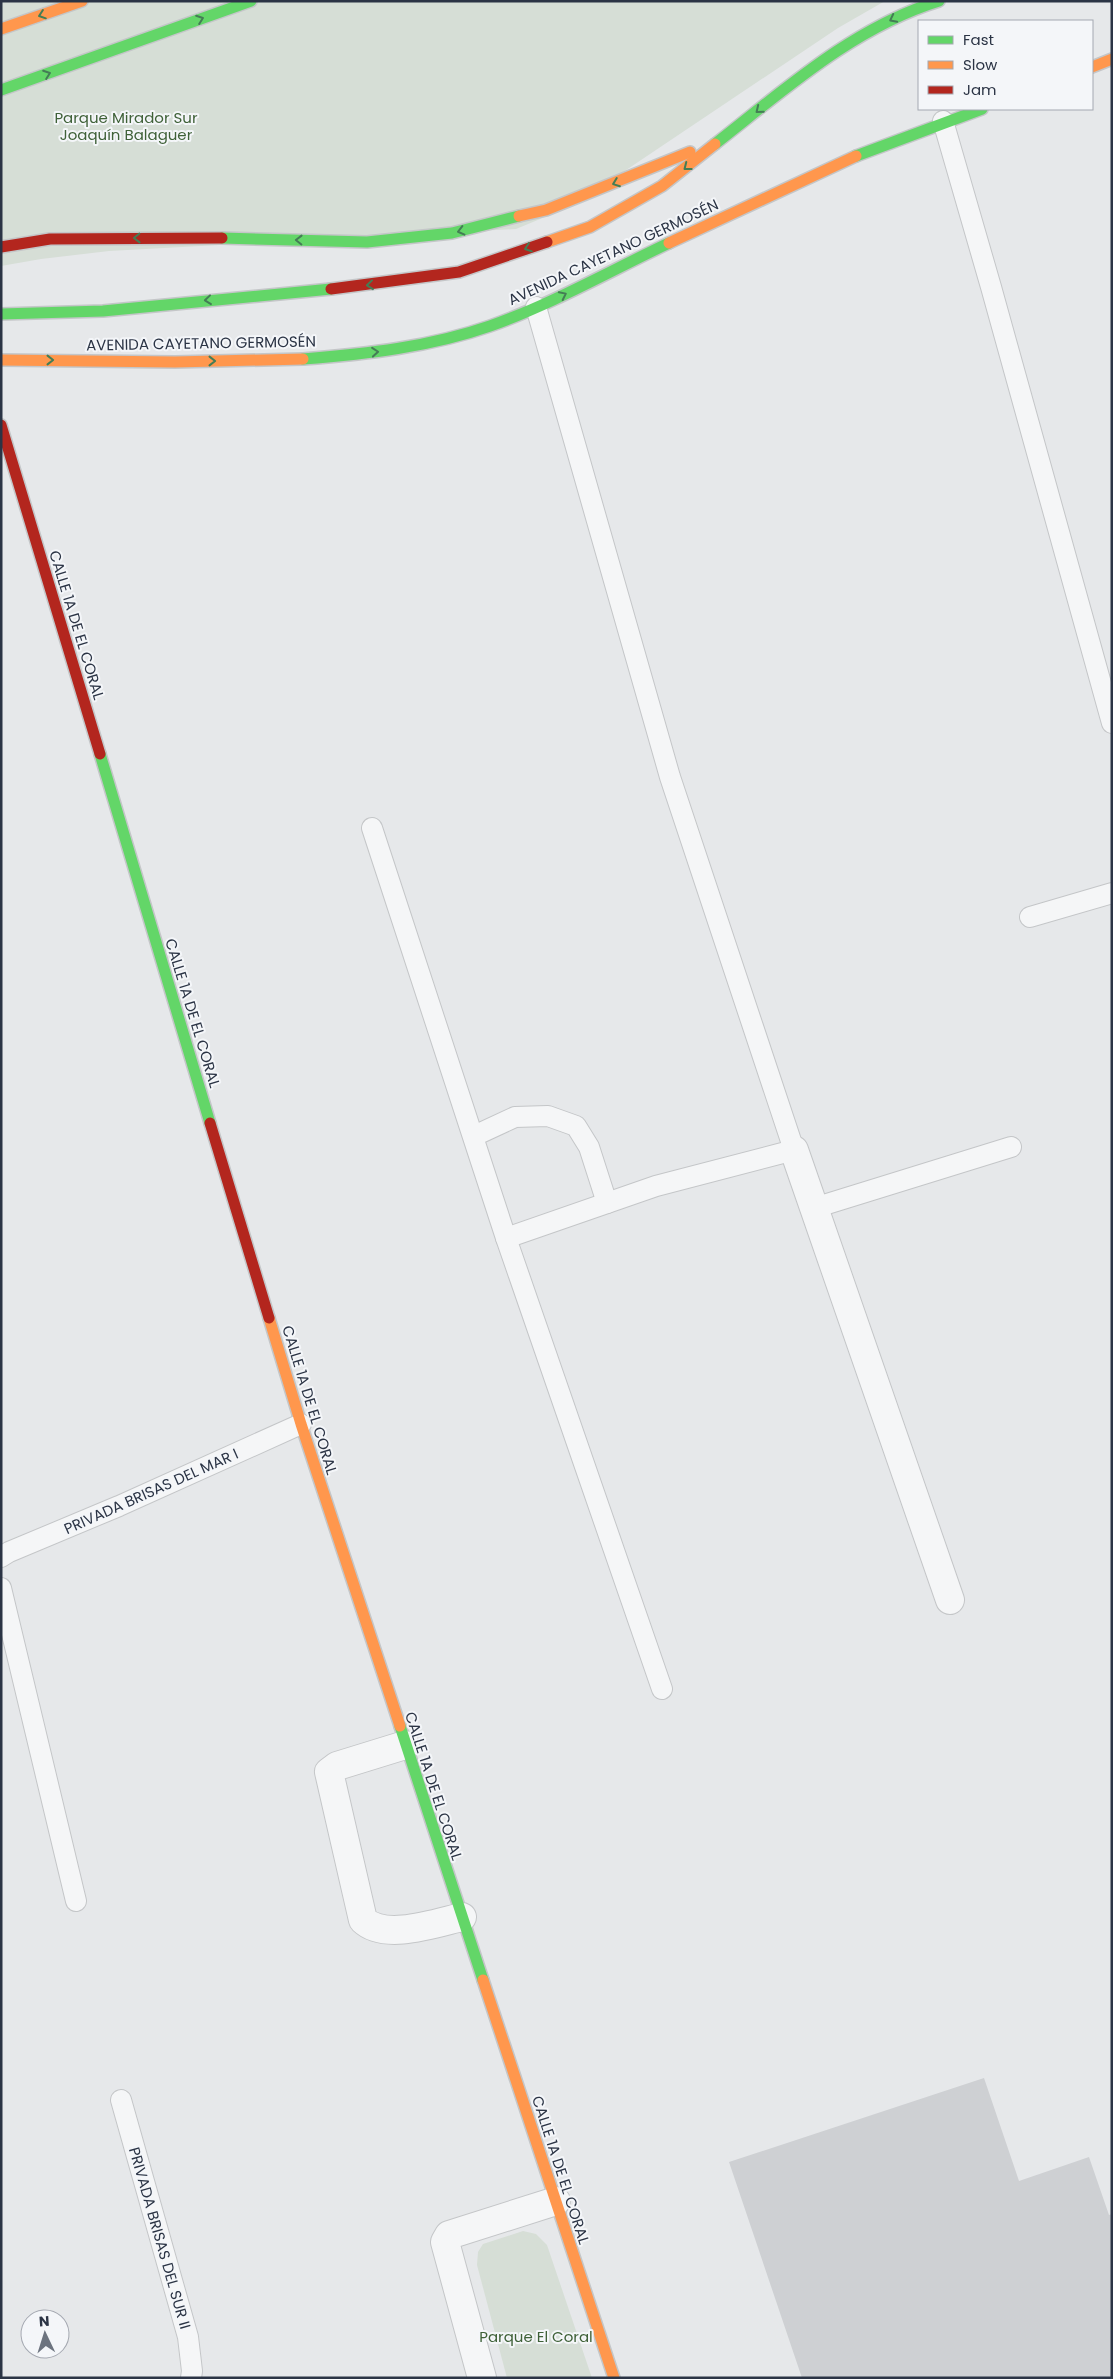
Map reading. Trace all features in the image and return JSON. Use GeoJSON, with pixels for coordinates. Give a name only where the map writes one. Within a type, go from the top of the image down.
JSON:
{"type":"FeatureCollection","features":[{"type":"Feature","properties":{"kind":"street"},"geometry":{"type":"LineString","coordinates":[[1,29],[82,1]]}},
{"type":"Feature","properties":{"kind":"street"},"geometry":{"type":"LineString","coordinates":[[1,90],[251,1]]}},
{"type":"Feature","properties":{"kind":"street"},"geometry":{"type":"LineString","coordinates":[[1,314],[113,310],[380,284],[459,272],[590,226],[662,186],[795,81],[865,34],[916,8],[938,1]]}},
{"type":"Feature","properties":{"kind":"street"},"geometry":{"type":"LineString","coordinates":[[1093,67],[1112,59]]}},
{"type":"Feature","properties":{"kind":"street","name":"AVENIDA CAYETANO GERMOSÉN"},"geometry":{"type":"LineString","coordinates":[[1,360],[240,361],[400,349],[467,333],[536,307],[821,171],[894,139],[979,110]]}},
{"type":"Feature","properties":{"kind":"street"},"geometry":{"type":"LineString","coordinates":[[1,247],[50,239],[182,238],[367,242],[452,233],[546,210],[726,137]]}},
{"type":"Feature","properties":{"kind":"street","name":"CALLE 1A DE EL CORAL"},"geometry":{"type":"LineString","coordinates":[[1,425],[301,1424],[614,2378]]}},
{"type":"Feature","properties":{"kind":"street"},"geometry":{"type":"LineString","coordinates":[[794,1150],[950,1600]]}},
{"type":"Feature","properties":{"kind":"street"},"geometry":{"type":"LineString","coordinates":[[405,1745],[337,1766],[329,1772],[363,1920],[373,1927],[392,1930],[416,1928],[462,1917]]}},
{"type":"Feature","properties":{"kind":"street"},"geometry":{"type":"LineString","coordinates":[[482,2378],[446,2242],[450,2235],[556,2202]]}},
{"type":"Feature","properties":{"kind":"lane"},"geometry":{"type":"LineString","coordinates":[[943,122],[991,287],[1112,723]]}},
{"type":"Feature","properties":{"kind":"lane"},"geometry":{"type":"LineString","coordinates":[[506,1238],[656,1186],[794,1150],[670,777],[536,307]]}},
{"type":"Feature","properties":{"kind":"lane"},"geometry":{"type":"LineString","coordinates":[[372,828],[506,1238],[662,1689]]}},
{"type":"Feature","properties":{"kind":"lane"},"geometry":{"type":"LineString","coordinates":[[1030,917],[1112,893]]}},
{"type":"Feature","properties":{"kind":"lane"},"geometry":{"type":"LineString","coordinates":[[474,1136],[515,1117],[548,1116],[576,1126],[589,1147],[607,1203]]}},
{"type":"Feature","properties":{"kind":"lane"},"geometry":{"type":"LineString","coordinates":[[814,1208],[1011,1146]]}},
{"type":"Feature","properties":{"kind":"lane","name":"PRIVADA BRISAS DEL MAR I"},"geometry":{"type":"LineString","coordinates":[[1,1557],[8,1552],[119,1506],[301,1424]]}},
{"type":"Feature","properties":{"kind":"lane"},"geometry":{"type":"LineString","coordinates":[[1,1588],[76,1902]]}},
{"type":"Feature","properties":{"kind":"lane","name":"PRIVADA BRISAS DEL SUR II"},"geometry":{"type":"LineString","coordinates":[[121,2100],[188,2337],[192,2371],[191,2378]]}},
{"type":"Feature","properties":{"kind":"green space","name":"Parque Mirador Sur Joaquín Balaguer"},"geometry":{"type":"Polygon","coordinates":[[[1,1],[885,1],[838,28],[574,205],[516,229],[109,251],[1,266],[1,1]]]}},
{"type":"Feature","properties":{"kind":"green space","name":"Parque El Coral"},"geometry":{"type":"Polygon","coordinates":[[[523,2231],[536,2234],[547,2245],[592,2378],[507,2378],[477,2265],[478,2252],[483,2244],[523,2231]]]}},
{"type":"Feature","properties":{"kind":"building"},"geometry":{"type":"Polygon","coordinates":[[[984,2078],[1019,2181],[1089,2157],[1109,2215],[1112,2214],[1112,2378],[802,2378],[729,2162],[984,2078]]]}},
{"type":"Feature","properties":{"kind":"traffic: fast"},"geometry":{"type":"LineString","coordinates":[[1,90],[251,1]]}},
{"type":"Feature","properties":{"kind":"traffic: fast"},"geometry":{"type":"LineString","coordinates":[[715,144],[794,82],[849,43],[908,12],[939,1]]}},
{"type":"Feature","properties":{"kind":"traffic: fast"},"geometry":{"type":"LineString","coordinates":[[856,156],[979,110]]}},
{"type":"Feature","properties":{"kind":"traffic: fast"},"geometry":{"type":"LineString","coordinates":[[222,238],[367,242],[452,233],[519,216]]}},
{"type":"Feature","properties":{"kind":"traffic: fast"},"geometry":{"type":"LineString","coordinates":[[303,359],[350,355],[421,344],[490,326],[536,308],[669,243]]}},
{"type":"Feature","properties":{"kind":"traffic: fast"},"geometry":{"type":"LineString","coordinates":[[1,314],[103,311],[331,289]]}},
{"type":"Feature","properties":{"kind":"traffic: fast"},"geometry":{"type":"LineString","coordinates":[[100,754],[210,1123]]}},
{"type":"Feature","properties":{"kind":"traffic: fast"},"geometry":{"type":"LineString","coordinates":[[400,1726],[483,1980]]}},
{"type":"Feature","properties":{"kind":"traffic: slow"},"geometry":{"type":"LineString","coordinates":[[1,29],[82,1]]}},
{"type":"Feature","properties":{"kind":"traffic: slow"},"geometry":{"type":"LineString","coordinates":[[1093,67],[1112,59]]}},
{"type":"Feature","properties":{"kind":"traffic: slow"},"geometry":{"type":"LineString","coordinates":[[547,242],[590,227],[662,186],[715,144]]}},
{"type":"Feature","properties":{"kind":"traffic: slow"},"geometry":{"type":"LineString","coordinates":[[519,216],[546,210],[690,152]]}},
{"type":"Feature","properties":{"kind":"traffic: slow"},"geometry":{"type":"LineString","coordinates":[[669,243],[856,156]]}},
{"type":"Feature","properties":{"kind":"traffic: slow"},"geometry":{"type":"LineString","coordinates":[[1,360],[175,362],[303,359]]}},
{"type":"Feature","properties":{"kind":"traffic: slow"},"geometry":{"type":"LineString","coordinates":[[269,1318],[301,1424],[400,1726]]}},
{"type":"Feature","properties":{"kind":"traffic: slow"},"geometry":{"type":"LineString","coordinates":[[483,1980],[614,2378]]}},
{"type":"Feature","properties":{"kind":"traffic: jam"},"geometry":{"type":"LineString","coordinates":[[1,247],[50,239],[222,238]]}},
{"type":"Feature","properties":{"kind":"traffic: jam"},"geometry":{"type":"LineString","coordinates":[[331,289],[459,272],[547,242]]}},
{"type":"Feature","properties":{"kind":"traffic: jam"},"geometry":{"type":"LineString","coordinates":[[1,425],[100,754]]}},
{"type":"Feature","properties":{"kind":"traffic: jam"},"geometry":{"type":"LineString","coordinates":[[210,1123],[269,1318]]}}]}
